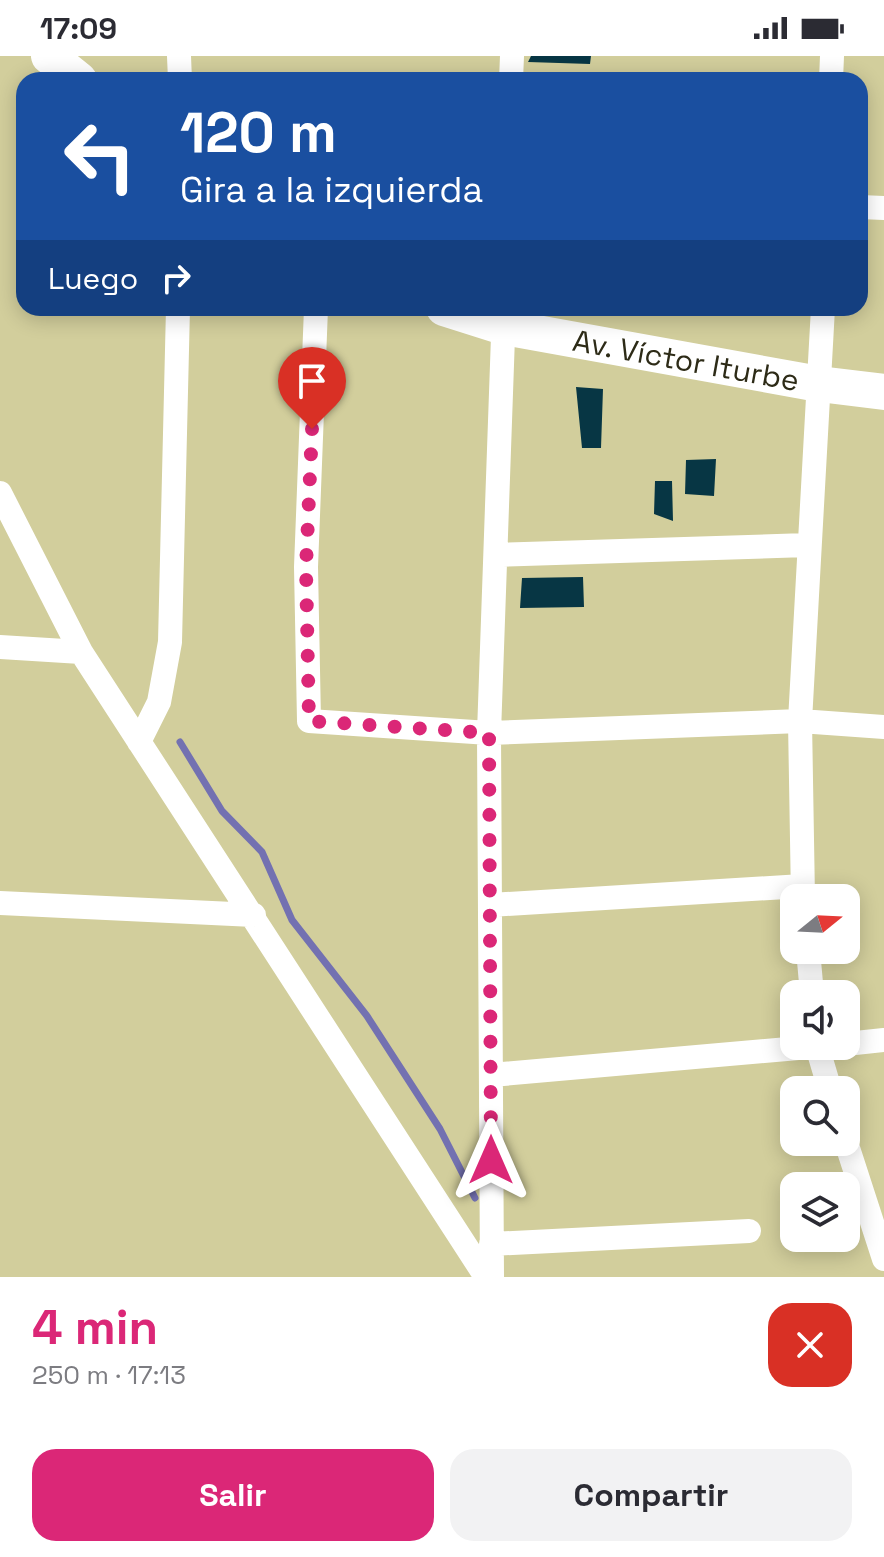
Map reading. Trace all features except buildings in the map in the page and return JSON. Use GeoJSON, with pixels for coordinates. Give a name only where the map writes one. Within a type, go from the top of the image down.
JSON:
{"type":"FeatureCollection","features":[{"type":"Feature","properties":{"kind":"street"},"geometry":{"type":"LineString","coordinates":[[49,56],[69,72]]}},
{"type":"Feature","properties":{"kind":"street"},"geometry":{"type":"LineString","coordinates":[[139,742],[159,702],[170,642],[178,316]]}},
{"type":"Feature","properties":{"kind":"street"},"geometry":{"type":"LineString","coordinates":[[316,316],[306,567],[309,721],[489,733],[800,721],[884,727]]}},
{"type":"Feature","properties":{"kind":"street"},"geometry":{"type":"LineString","coordinates":[[803,884],[800,721],[807,545],[823,316]]}},
{"type":"Feature","properties":{"kind":"street"},"geometry":{"type":"LineString","coordinates":[[489,1277],[489,733],[504,318]]}},
{"type":"Feature","properties":{"kind":"street","name":"Av. Víctor Iturbe"},"geometry":{"type":"LineString","coordinates":[[504,318],[819,384],[884,392]]}},
{"type":"Feature","properties":{"kind":"street"},"geometry":{"type":"LineString","coordinates":[[0,493],[81,652],[489,1277]]}},
{"type":"Feature","properties":{"kind":"street"},"geometry":{"type":"LineString","coordinates":[[496,555],[807,545]]}},
{"type":"Feature","properties":{"kind":"street"},"geometry":{"type":"LineString","coordinates":[[0,647],[81,652]]}},
{"type":"Feature","properties":{"kind":"street"},"geometry":{"type":"LineString","coordinates":[[490,905],[780,893]]}},
{"type":"Feature","properties":{"kind":"street"},"geometry":{"type":"LineString","coordinates":[[0,903],[254,915]]}},
{"type":"Feature","properties":{"kind":"street"},"geometry":{"type":"LineString","coordinates":[[860,1043],[884,1040]]}},
{"type":"Feature","properties":{"kind":"street"},"geometry":{"type":"LineString","coordinates":[[491,1075],[780,1049]]}},
{"type":"Feature","properties":{"kind":"street"},"geometry":{"type":"LineString","coordinates":[[851,1156],[884,1259]]}},
{"type":"Feature","properties":{"kind":"street"},"geometry":{"type":"LineString","coordinates":[[491,1244],[749,1231]]}},
{"type":"Feature","properties":{"kind":"waterway"},"geometry":{"type":"LineString","coordinates":[[180,742],[222,811],[262,852],[292,920],[367,1016],[440,1129],[475,1198]]}},
{"type":"Feature","properties":{"kind":"route"},"geometry":{"type":"LineString","coordinates":[[312,429],[306,567],[309,721],[489,733],[491,1160]]}}]}
